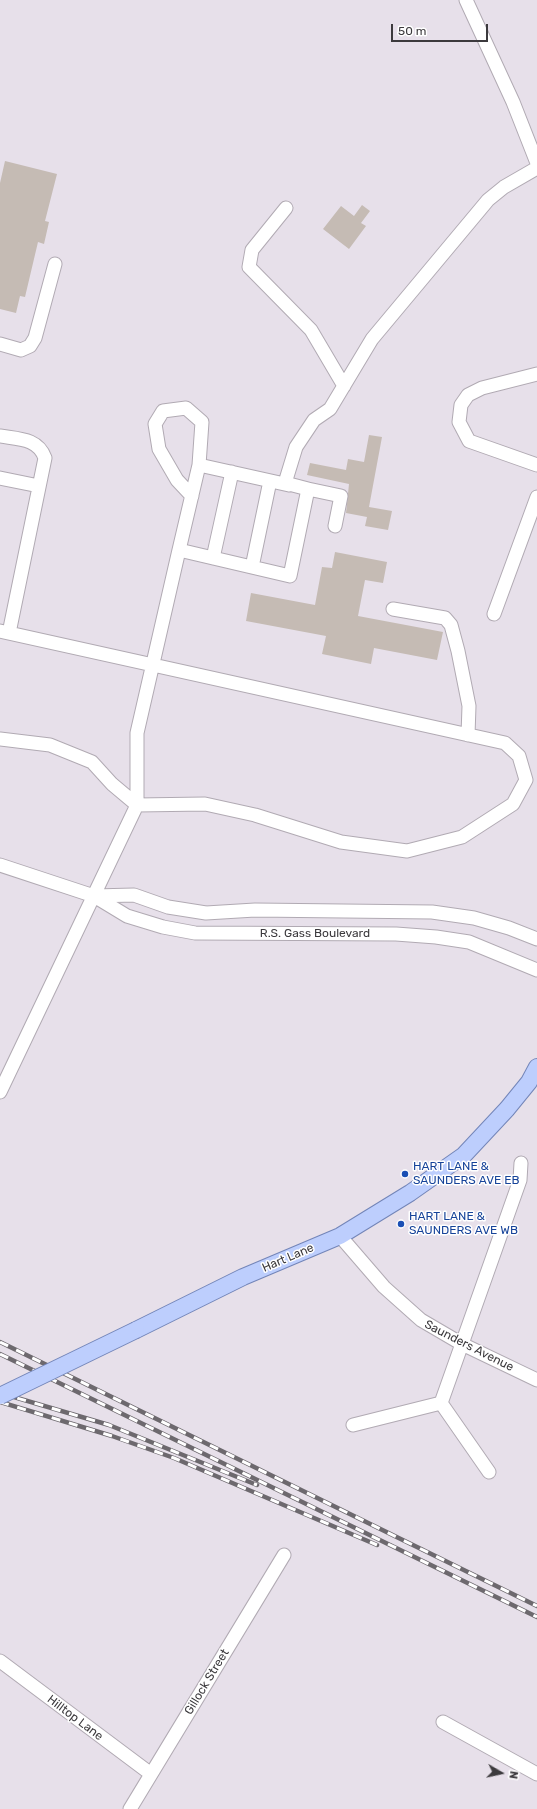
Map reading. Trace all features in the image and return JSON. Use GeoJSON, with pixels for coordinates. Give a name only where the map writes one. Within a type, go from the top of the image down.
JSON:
{"type":"FeatureCollection","features":[{"type":"Feature","properties":{"kind":"main road","name":"Hart Lane"},"geometry":{"type":"LineString","coordinates":[[0,1396],[243,1277],[340,1236],[410,1194],[464,1154],[507,1109],[529,1082],[537,1067]]}},
{"type":"Feature","properties":{"kind":"street"},"geometry":{"type":"LineString","coordinates":[[466,0],[513,102],[537,163]]}},
{"type":"Feature","properties":{"kind":"street"},"geometry":{"type":"LineString","coordinates":[[289,485],[285,484],[296,447],[314,420],[330,409],[372,339],[488,200],[504,187],[537,168]]}},
{"type":"Feature","properties":{"kind":"street"},"geometry":{"type":"LineString","coordinates":[[286,208],[252,250],[249,267],[312,330],[344,386]]}},
{"type":"Feature","properties":{"kind":"street"},"geometry":{"type":"LineString","coordinates":[[0,344],[25,350],[35,338],[55,264]]}},
{"type":"Feature","properties":{"kind":"street"},"geometry":{"type":"LineString","coordinates":[[537,374],[482,388],[468,395],[461,404],[459,422],[469,441],[537,464]]}},
{"type":"Feature","properties":{"kind":"street"},"geometry":{"type":"LineString","coordinates":[[0,1092],[136,805],[137,734],[152,666],[192,496],[199,465],[202,422],[186,408],[163,411],[155,424],[159,449],[177,480],[192,496]]}},
{"type":"Feature","properties":{"kind":"street"},"geometry":{"type":"LineString","coordinates":[[0,436],[33,441],[42,450],[45,458],[4,632],[504,743],[519,756],[526,780],[513,804],[462,837],[407,851],[341,842],[255,815],[204,804],[136,805],[112,784],[92,762],[50,745],[0,739]]}},
{"type":"Feature","properties":{"kind":"street"},"geometry":{"type":"LineString","coordinates":[[199,465],[341,496],[335,526]]}},
{"type":"Feature","properties":{"kind":"street"},"geometry":{"type":"LineString","coordinates":[[212,558],[232,472]]}},
{"type":"Feature","properties":{"kind":"street"},"geometry":{"type":"LineString","coordinates":[[0,478],[39,486]]}},
{"type":"Feature","properties":{"kind":"street"},"geometry":{"type":"LineString","coordinates":[[252,567],[270,481]]}},
{"type":"Feature","properties":{"kind":"street"},"geometry":{"type":"LineString","coordinates":[[179,550],[290,576],[308,489]]}},
{"type":"Feature","properties":{"kind":"street"},"geometry":{"type":"LineString","coordinates":[[494,614],[537,496]]}},
{"type":"Feature","properties":{"kind":"street"},"geometry":{"type":"LineString","coordinates":[[393,609],[445,618],[451,625],[469,706],[468,735]]}},
{"type":"Feature","properties":{"kind":"street","name":"R.S. Gass Boulevard"},"geometry":{"type":"LineString","coordinates":[[0,865],[94,896],[128,916],[163,927],[195,933],[396,934],[436,937],[470,942],[537,970]]}},
{"type":"Feature","properties":{"kind":"street","name":"R.S. Gass Boulevard"},"geometry":{"type":"LineString","coordinates":[[94,896],[134,895],[168,907],[206,912],[255,910],[432,912],[474,918],[509,928],[537,939]]}},
{"type":"Feature","properties":{"kind":"street"},"geometry":{"type":"LineString","coordinates":[[441,1403],[520,1180],[521,1162]]}},
{"type":"Feature","properties":{"kind":"street","name":"Saunders Avenue"},"geometry":{"type":"LineString","coordinates":[[340,1236],[384,1287],[421,1320],[462,1344],[537,1380]]}},
{"type":"Feature","properties":{"kind":"street"},"geometry":{"type":"LineString","coordinates":[[353,1425],[441,1403]]}},
{"type":"Feature","properties":{"kind":"street"},"geometry":{"type":"LineString","coordinates":[[441,1403],[489,1472]]}},
{"type":"Feature","properties":{"kind":"street","name":"Gillock Street"},"geometry":{"type":"LineString","coordinates":[[130,1809],[284,1555]]}},
{"type":"Feature","properties":{"kind":"street","name":"Hilltop Lane"},"geometry":{"type":"LineString","coordinates":[[0,1661],[151,1774]]}},
{"type":"Feature","properties":{"kind":"street"},"geometry":{"type":"LineString","coordinates":[[443,1722],[537,1774]]}},
{"type":"Feature","properties":{"kind":"building"},"geometry":{"type":"Polygon","coordinates":[[[5,161],[57,174],[45,221],[49,222],[44,244],[38,242],[25,297],[20,296],[16,313],[0,309],[0,183],[5,161]]]}},
{"type":"Feature","properties":{"kind":"building"},"geometry":{"type":"Polygon","coordinates":[[[362,205],[370,211],[361,223],[366,226],[349,249],[323,229],[341,206],[354,216],[362,205]]]}},
{"type":"Feature","properties":{"kind":"building"},"geometry":{"type":"Polygon","coordinates":[[[369,435],[382,437],[369,507],[392,511],[388,530],[365,526],[367,517],[346,513],[349,484],[307,475],[310,463],[346,470],[348,459],[364,462],[369,435]]]}},
{"type":"Feature","properties":{"kind":"building"},"geometry":{"type":"Polygon","coordinates":[[[335,552],[387,562],[383,583],[365,580],[358,616],[443,632],[437,660],[374,648],[371,664],[322,654],[326,636],[246,621],[251,593],[315,605],[322,567],[332,568],[335,552]]]}},
{"type":"Feature","properties":{"kind":"railway"},"geometry":{"type":"LineString","coordinates":[[0,1342],[537,1606]]}},
{"type":"Feature","properties":{"kind":"railway"},"geometry":{"type":"LineString","coordinates":[[0,1354],[537,1617]]}},
{"type":"Feature","properties":{"kind":"railway"},"geometry":{"type":"LineString","coordinates":[[0,1393],[109,1425],[257,1485]]}},
{"type":"Feature","properties":{"kind":"railway"},"geometry":{"type":"LineString","coordinates":[[0,1402],[112,1436],[174,1458],[377,1545]]}},
{"type":"Feature","properties":{"kind":"place","name":"HART LANE & SAUNDERS AVE EB"},"geometry":{"type":"Point","coordinates":[405,1174]}},
{"type":"Feature","properties":{"kind":"place","name":"HART LANE & SAUNDERS AVE WB"},"geometry":{"type":"Point","coordinates":[401,1224]}}]}
